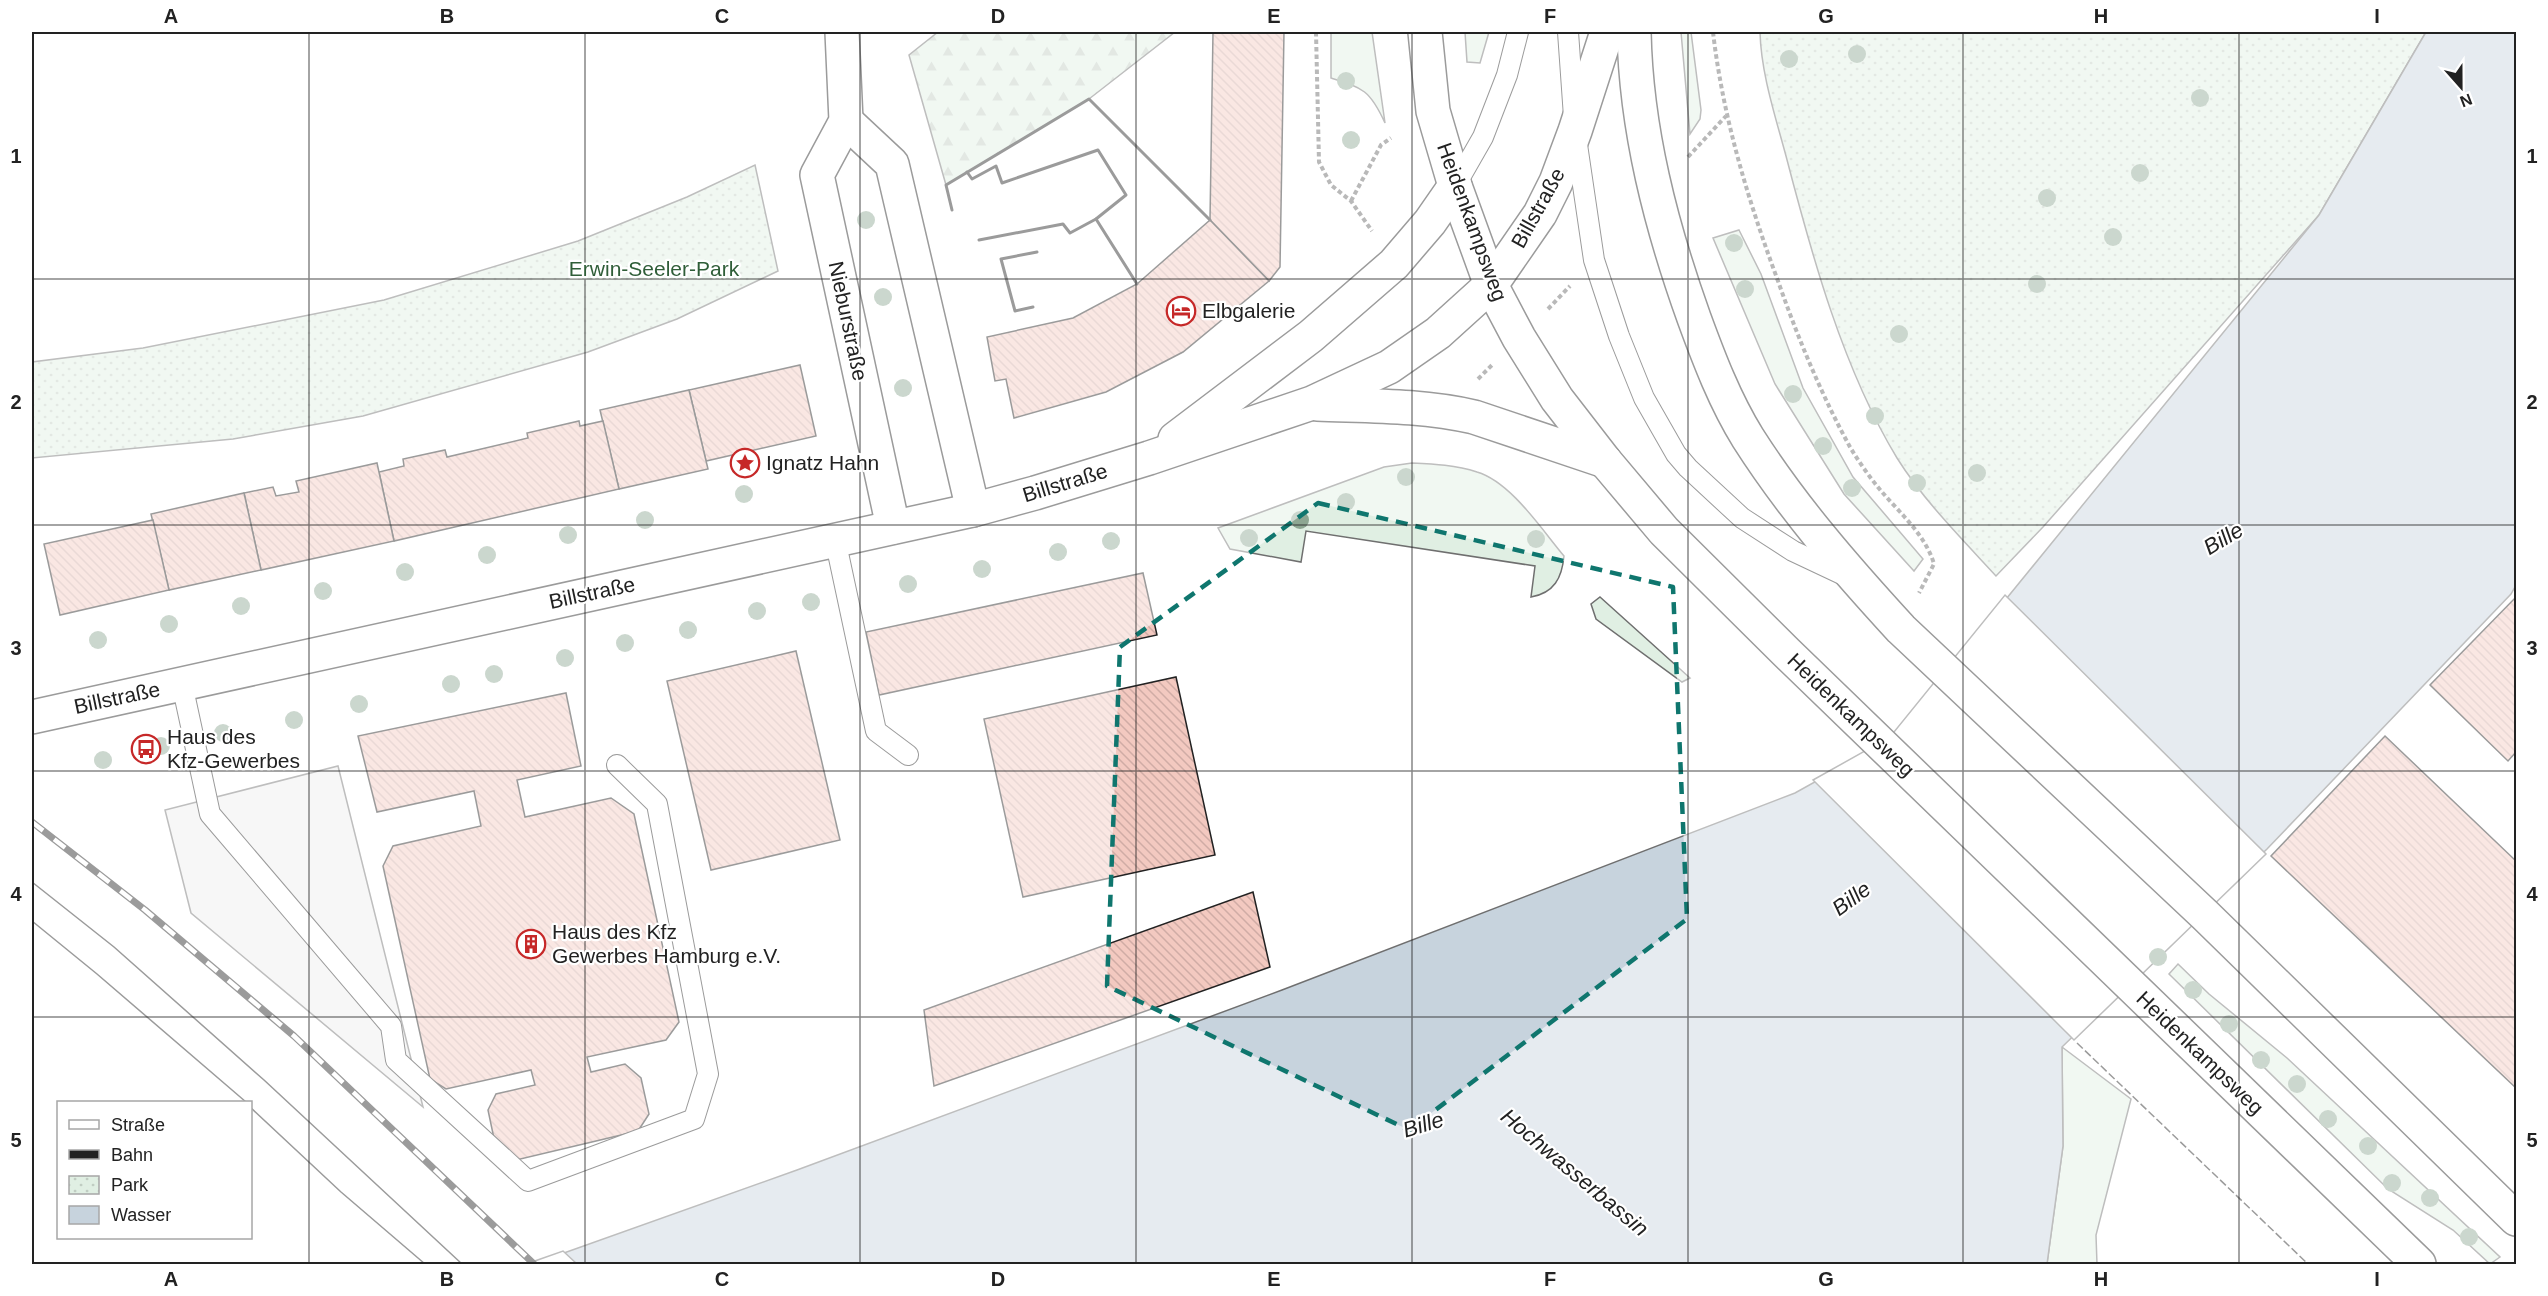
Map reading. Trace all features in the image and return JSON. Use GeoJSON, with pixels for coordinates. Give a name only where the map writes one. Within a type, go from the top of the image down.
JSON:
{"type":"FeatureCollection","features":[{"type":"Feature","properties":{"kind":"main road"},"geometry":{"type":"LineString","coordinates":[[842,32],[846,121],[892,164],[973,510]]}},
{"type":"Feature","properties":{"kind":"main road","name":"Heidenkampsweg"},"geometry":{"type":"LineString","coordinates":[[1425,32],[1433,111],[1455,186],[1491,285],[1519,338],[1557,399],[1605,461],[1664,531],[1832,697],[2419,1264]]}},
{"type":"Feature","properties":{"kind":"main road","name":"Billstraße"},"geometry":{"type":"LineString","coordinates":[[32,717],[973,510],[1149,458],[1312,404],[1389,367],[1438,333],[1491,285],[1539,214],[1556,182],[1607,32]]}},
{"type":"Feature","properties":{"kind":"main road"},"geometry":{"type":"LineString","coordinates":[[1634,32],[1642,120],[1672,258],[1710,363],[1747,436],[1790,501],[1901,629],[2205,915],[2517,1218]]}},
{"type":"Feature","properties":{"kind":"main road","name":"Nieburstraße"},"geometry":{"type":"LineString","coordinates":[[846,121],[817,175],[893,527]]}},
{"type":"Feature","properties":{"kind":"main road","name":"Billstraße"},"geometry":{"type":"LineString","coordinates":[[1149,458],[1311,336],[1394,264],[1430,222],[1455,186]]}},
{"type":"Feature","properties":{"kind":"main road"},"geometry":{"type":"LineString","coordinates":[[1312,404],[1434,409],[1474,417],[1605,461]]}},
{"type":"Feature","properties":{"kind":"lane"},"geometry":{"type":"LineString","coordinates":[[1455,186],[1483,137],[1507,75],[1518,32]]}},
{"type":"Feature","properties":{"kind":"lane"},"geometry":{"type":"LineString","coordinates":[[1568,32],[1575,131],[1594,260],[1619,336],[1644,398],[1665,437],[1688,468],[1742,518],[1792,551],[1857,580]]}},
{"type":"Feature","properties":{"kind":"lane"},"geometry":{"type":"LineString","coordinates":[[835,539],[876,731],[908,755]]}},
{"type":"Feature","properties":{"kind":"lane"},"geometry":{"type":"LineString","coordinates":[[182,684],[210,814],[391,1026],[396,1060],[528,1181],[694,1119],[708,1074],[657,804],[617,765]]}},
{"type":"Feature","properties":{"kind":"path"},"geometry":{"type":"LineString","coordinates":[[1316,32],[1319,162],[1331,185],[1351,201],[1394,264]]}},
{"type":"Feature","properties":{"kind":"path"},"geometry":{"type":"LineString","coordinates":[[1713,32],[1726,115],[1751,208],[1796,330],[1828,406],[1852,450],[1879,489],[1929,549],[1934,564],[1901,629]]}},
{"type":"Feature","properties":{"kind":"path"},"geometry":{"type":"LineString","coordinates":[[1351,201],[1381,145],[1391,138]]}},
{"type":"Feature","properties":{"kind":"highlighted area"},"geometry":{"type":"Polygon","coordinates":[[[1318,503],[1673,587],[1687,919],[1409,1130],[1107,986],[1120,647],[1318,503]]]}},
{"type":"Feature","properties":{"kind":"green space"},"geometry":{"type":"Polygon","coordinates":[[[938,32],[1175,32],[1089,99],[946,185],[909,55],[938,32]]]}},
{"type":"Feature","properties":{"kind":"green space"},"geometry":{"type":"Polygon","coordinates":[[[1331,32],[1372,32],[1385,123],[1375,103],[1364,92],[1331,78],[1331,32]]]}},
{"type":"Feature","properties":{"kind":"green space"},"geometry":{"type":"Polygon","coordinates":[[[1465,32],[1489,32],[1480,63],[1467,62],[1465,32]]]}},
{"type":"Feature","properties":{"kind":"green space"},"geometry":{"type":"Polygon","coordinates":[[[1681,32],[1691,32],[1701,110],[1700,119],[1690,134],[1681,32]]]}},
{"type":"Feature","properties":{"kind":"green space"},"geometry":{"type":"Polygon","coordinates":[[[1760,32],[2426,32],[2319,215],[2043,527],[1996,576],[1944,519],[1908,474],[1878,424],[1861,387],[1845,350],[1818,272],[1769,94],[1760,32]]]}},
{"type":"Feature","properties":{"kind":"green space","name":"Erwin-Seeler-Park"},"geometry":{"type":"Polygon","coordinates":[[[755,165],[778,271],[677,319],[588,352],[363,416],[233,439],[32,458],[32,362],[143,348],[384,300],[578,241],[687,197],[755,165]]]}},
{"type":"Feature","properties":{"kind":"green space"},"geometry":{"type":"Polygon","coordinates":[[[1739,230],[1761,274],[1803,388],[1853,477],[1923,559],[1914,571],[1844,494],[1775,384],[1713,238],[1739,230]]]}},
{"type":"Feature","properties":{"kind":"green space"},"geometry":{"type":"Polygon","coordinates":[[[1412,463],[1445,465],[1477,472],[1490,477],[1514,496],[1564,556],[1559,578],[1551,588],[1531,597],[1535,566],[1306,531],[1301,562],[1230,549],[1218,528],[1384,467],[1412,463]]]}},
{"type":"Feature","properties":{"kind":"green space"},"geometry":{"type":"Polygon","coordinates":[[[1600,597],[1690,678],[1682,682],[1596,619],[1591,604],[1600,597]]]}},
{"type":"Feature","properties":{"kind":"green space"},"geometry":{"type":"Polygon","coordinates":[[[2178,964],[2209,994],[2287,1058],[2500,1257],[2490,1264],[2453,1230],[2388,1189],[2169,974],[2178,964]]]}},
{"type":"Feature","properties":{"kind":"green space"},"geometry":{"type":"Polygon","coordinates":[[[2062,1047],[2131,1099],[2096,1235],[2097,1264],[2047,1264],[2063,1146],[2062,1047]]]}},
{"type":"Feature","properties":{"kind":"shaded area"},"geometry":{"type":"Polygon","coordinates":[[[338,766],[423,1107],[191,913],[165,810],[338,766]]]}},
{"type":"Feature","properties":{"kind":"water"},"geometry":{"type":"Polygon","coordinates":[[[2426,32],[2516,32],[2516,585],[2511,594],[2267,849],[2062,1047],[2063,1146],[2047,1264],[533,1264],[797,1170],[1282,990],[1795,793],[1892,739],[2319,215],[2426,32]]]}},
{"type":"Feature","properties":{"kind":"pier"},"geometry":{"type":"Polygon","coordinates":[[[2005,595],[2266,854],[2074,1040],[1813,780],[1890,737],[2005,595]]]}},
{"type":"Feature","properties":{"kind":"pier"},"geometry":{"type":"Polygon","coordinates":[[[563,1251],[577,1264],[530,1264],[532,1262],[563,1251]]]}},
{"type":"Feature","properties":{"kind":"building"},"geometry":{"type":"Polygon","coordinates":[[[1213,32],[1284,32],[1280,267],[1269,281],[1210,220],[1213,32]]]}},
{"type":"Feature","properties":{"kind":"building"},"geometry":{"type":"Polygon","coordinates":[[[1210,220],[1269,281],[1183,352],[1106,392],[1014,418],[1006,379],[995,381],[987,337],[1073,318],[1137,284],[1210,220]]]}},
{"type":"Feature","properties":{"kind":"building"},"geometry":{"type":"Polygon","coordinates":[[[800,365],[816,436],[706,461],[689,390],[800,365]]]}},
{"type":"Feature","properties":{"kind":"building"},"geometry":{"type":"Polygon","coordinates":[[[689,390],[708,469],[619,489],[600,410],[689,390]]]}},
{"type":"Feature","properties":{"kind":"building"},"geometry":{"type":"Polygon","coordinates":[[[579,421],[580,426],[603,421],[619,489],[394,541],[379,472],[404,466],[403,459],[445,450],[447,457],[528,438],[527,433],[579,421]]]}},
{"type":"Feature","properties":{"kind":"building"},"geometry":{"type":"Polygon","coordinates":[[[377,463],[394,541],[261,570],[244,493],[273,487],[276,496],[299,492],[296,481],[377,463]]]}},
{"type":"Feature","properties":{"kind":"building"},"geometry":{"type":"Polygon","coordinates":[[[244,493],[261,570],[169,590],[151,514],[244,493]]]}},
{"type":"Feature","properties":{"kind":"building"},"geometry":{"type":"Polygon","coordinates":[[[153,520],[169,590],[60,615],[44,544],[153,520]]]}},
{"type":"Feature","properties":{"kind":"building"},"geometry":{"type":"Polygon","coordinates":[[[1143,573],[1157,635],[879,695],[866,632],[1143,573]]]}},
{"type":"Feature","properties":{"kind":"building"},"geometry":{"type":"Polygon","coordinates":[[[2516,597],[2516,752],[2508,761],[2430,685],[2516,597]]]}},
{"type":"Feature","properties":{"kind":"building"},"geometry":{"type":"Polygon","coordinates":[[[796,651],[840,840],[711,870],[667,681],[796,651]]]}},
{"type":"Feature","properties":{"kind":"building"},"geometry":{"type":"Polygon","coordinates":[[[1176,677],[1215,855],[1023,897],[984,719],[1176,677]]]}},
{"type":"Feature","properties":{"kind":"building","name":"Haus des Kfz Gewerbes Hamburg e.V."},"geometry":{"type":"Polygon","coordinates":[[[566,693],[581,766],[517,780],[525,817],[611,798],[634,814],[679,1022],[666,1040],[587,1057],[591,1072],[625,1064],[641,1078],[649,1114],[638,1131],[512,1161],[496,1148],[488,1110],[496,1094],[535,1085],[531,1070],[446,1089],[430,1079],[383,866],[393,846],[481,826],[474,791],[377,812],[358,736],[566,693]]]}},
{"type":"Feature","properties":{"kind":"building"},"geometry":{"type":"Polygon","coordinates":[[[2385,736],[2516,861],[2516,1088],[2271,856],[2385,736]]]}},
{"type":"Feature","properties":{"kind":"building"},"geometry":{"type":"Polygon","coordinates":[[[1253,892],[1270,967],[934,1086],[924,1010],[1253,892]]]}},
{"type":"Feature","properties":{"kind":"tram line"},"geometry":{"type":"LineString","coordinates":[[32,882],[114,947],[264,1080],[462,1264]]}},
{"type":"Feature","properties":{"kind":"tram line"},"geometry":{"type":"LineString","coordinates":[[32,921],[245,1101]]}},
{"type":"Feature","properties":{"kind":"tram line"},"geometry":{"type":"LineString","coordinates":[[252,1109],[341,1192],[425,1264]]}},
{"type":"Feature","properties":{"kind":"railway"},"geometry":{"type":"LineString","coordinates":[[32,822],[145,910],[294,1036],[534,1264]]}},
{"type":"Feature","properties":{"kind":"fence"},"geometry":{"type":"LineString","coordinates":[[2077,1043],[2308,1264]]}},
{"type":"Feature","properties":{"kind":"wall"},"geometry":{"type":"LineString","coordinates":[[952,210],[946,185],[1089,99],[1210,220]]}},
{"type":"Feature","properties":{"kind":"wall"},"geometry":{"type":"LineString","coordinates":[[967,172],[972,179],[996,166],[1002,183],[1098,150],[1126,195],[1096,219],[1070,233],[1063,224],[979,240]]}},
{"type":"Feature","properties":{"kind":"wall"},"geometry":{"type":"LineString","coordinates":[[1096,219],[1137,284]]}},
{"type":"Feature","properties":{"kind":"wall"},"geometry":{"type":"LineString","coordinates":[[1033,307],[1015,311],[1001,259],[1037,252]]}},
{"type":"Feature","properties":{"kind":"place","name":"Elbgalerie"},"geometry":{"type":"Point","coordinates":[1181,311]}},
{"type":"Feature","properties":{"kind":"place","name":"Ignatz Hahn"},"geometry":{"type":"Point","coordinates":[745,463]}},
{"type":"Feature","properties":{"kind":"place","name":"Haus des Kfz-Gewerbes"},"geometry":{"type":"Point","coordinates":[146,749]}},
{"type":"Feature","properties":{"kind":"place","name":"Haus des Kfz Gewerbes Hamburg e.V."},"geometry":{"type":"Point","coordinates":[531,944]}},
{"type":"Feature","properties":{"kind":"water label","name":"Bille"},"geometry":{"type":"Point","coordinates":[2223,538]}},
{"type":"Feature","properties":{"kind":"water label","name":"Bille"},"geometry":{"type":"Point","coordinates":[1851,898]}},
{"type":"Feature","properties":{"kind":"water label","name":"Bille"},"geometry":{"type":"Point","coordinates":[1423,1124]}},
{"type":"Feature","properties":{"kind":"water label","name":"Hochwasserbassin"},"geometry":{"type":"Point","coordinates":[1575,1172]}}]}
